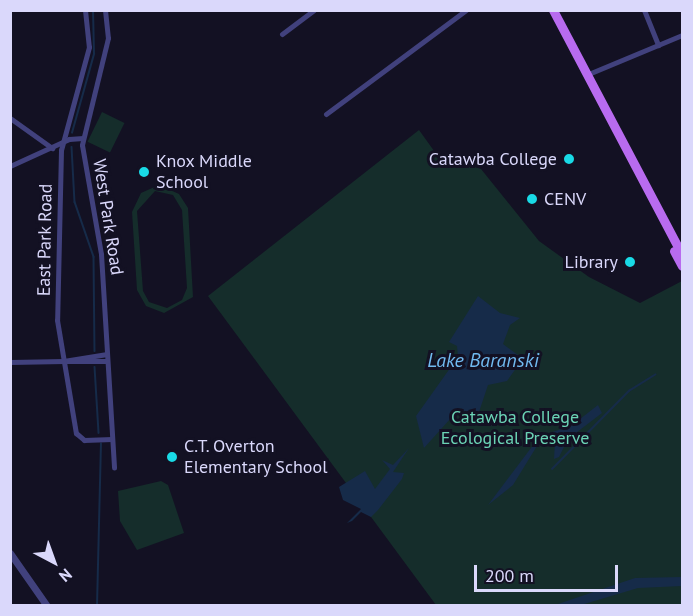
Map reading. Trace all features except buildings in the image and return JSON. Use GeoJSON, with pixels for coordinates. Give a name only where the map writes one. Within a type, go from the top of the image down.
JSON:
{"type":"FeatureCollection","features":[{"type":"Feature","properties":{"kind":"main road"},"geometry":{"type":"LineString","coordinates":[[553,10],[609,121],[682,255]]}},
{"type":"Feature","properties":{"kind":"main road"},"geometry":{"type":"LineString","coordinates":[[657,210],[682,266]]}},
{"type":"Feature","properties":{"kind":"street","name":"East Park Road"},"geometry":{"type":"LineString","coordinates":[[85,10],[89,47],[62,142],[57,320],[77,435],[112,439]]}},
{"type":"Feature","properties":{"kind":"street","name":"West Park Road"},"geometry":{"type":"LineString","coordinates":[[105,10],[108,38],[83,138],[101,254],[114,468]]}},
{"type":"Feature","properties":{"kind":"street"},"geometry":{"type":"LineString","coordinates":[[282,34],[314,10]]}},
{"type":"Feature","properties":{"kind":"street"},"geometry":{"type":"LineString","coordinates":[[326,114],[466,10]]}},
{"type":"Feature","properties":{"kind":"street"},"geometry":{"type":"LineString","coordinates":[[644,10],[658,45]]}},
{"type":"Feature","properties":{"kind":"street"},"geometry":{"type":"LineString","coordinates":[[586,75],[682,35]]}},
{"type":"Feature","properties":{"kind":"street"},"geometry":{"type":"LineString","coordinates":[[10,118],[52,148]]}},
{"type":"Feature","properties":{"kind":"street"},"geometry":{"type":"LineString","coordinates":[[10,166],[62,142],[83,138]]}},
{"type":"Feature","properties":{"kind":"street"},"geometry":{"type":"LineString","coordinates":[[64,361],[107,354]]}},
{"type":"Feature","properties":{"kind":"street"},"geometry":{"type":"LineString","coordinates":[[10,362],[107,361]]}},
{"type":"Feature","properties":{"kind":"street"},"geometry":{"type":"LineString","coordinates":[[10,553],[47,606]]}},
{"type":"Feature","properties":{"kind":"green space"},"geometry":{"type":"Polygon","coordinates":[[[102,112],[124,123],[110,153],[88,142],[102,112]]]}},
{"type":"Feature","properties":{"kind":"green space","name":"Catawba College Ecological Preserve"},"geometry":{"type":"Polygon","coordinates":[[[419,130],[437,155],[481,169],[539,241],[589,277],[640,303],[682,281],[682,605],[436,605],[208,296],[419,130]]]}},
{"type":"Feature","properties":{"kind":"green space"},"geometry":{"type":"Polygon","coordinates":[[[159,185],[179,194],[188,208],[193,297],[164,313],[146,306],[137,290],[132,212],[141,193],[159,185]],[[155,191],[137,211],[143,291],[149,302],[167,308],[182,300],[187,288],[182,210],[173,195],[155,191]]]}},
{"type":"Feature","properties":{"kind":"green space"},"geometry":{"type":"Polygon","coordinates":[[[161,481],[168,485],[184,533],[137,550],[120,521],[118,491],[161,481]]]}},
{"type":"Feature","properties":{"kind":"water","name":"Lake Baranski"},"geometry":{"type":"Polygon","coordinates":[[[478,296],[500,313],[520,318],[510,325],[503,344],[518,355],[517,367],[507,381],[488,385],[477,418],[470,419],[460,408],[424,448],[416,416],[458,357],[457,346],[449,342],[478,296]]]}},
{"type":"Feature","properties":{"kind":"water"},"geometry":{"type":"Polygon","coordinates":[[[598,405],[602,413],[568,439],[559,457],[554,459],[555,442],[540,441],[513,485],[488,505],[540,436],[571,426],[598,405]]]}},
{"type":"Feature","properties":{"kind":"water"},"geometry":{"type":"Polygon","coordinates":[[[409,448],[393,472],[404,473],[402,479],[378,510],[371,517],[361,512],[347,523],[361,509],[343,500],[339,487],[365,471],[375,489],[390,469],[382,460],[393,465],[409,448]]]}},
{"type":"Feature","properties":{"kind":"water"},"geometry":{"type":"Polygon","coordinates":[[[682,577],[682,586],[638,588],[581,605],[555,605],[635,578],[682,577]]]}},
{"type":"Feature","properties":{"kind":"waterway"},"geometry":{"type":"LineString","coordinates":[[72,133],[94,54],[93,10]]}},
{"type":"Feature","properties":{"kind":"waterway"},"geometry":{"type":"LineString","coordinates":[[72,147],[75,202],[94,257],[95,351]]}},
{"type":"Feature","properties":{"kind":"waterway"},"geometry":{"type":"LineString","coordinates":[[95,367],[99,433]]}},
{"type":"Feature","properties":{"kind":"waterway"},"geometry":{"type":"LineString","coordinates":[[552,469],[629,391],[655,375]]}},
{"type":"Feature","properties":{"kind":"waterway"},"geometry":{"type":"LineString","coordinates":[[97,606],[101,444]]}},
{"type":"Feature","properties":{"kind":"place","name":"Catawba College"},"geometry":{"type":"Point","coordinates":[569,159]}},
{"type":"Feature","properties":{"kind":"place","name":"Knox Middle School"},"geometry":{"type":"Point","coordinates":[144,172]}},
{"type":"Feature","properties":{"kind":"place","name":"CENV"},"geometry":{"type":"Point","coordinates":[532,199]}},
{"type":"Feature","properties":{"kind":"place","name":"Library"},"geometry":{"type":"Point","coordinates":[630,262]}},
{"type":"Feature","properties":{"kind":"place","name":"C.T. Overton Elementary School"},"geometry":{"type":"Point","coordinates":[172,457]}}]}
